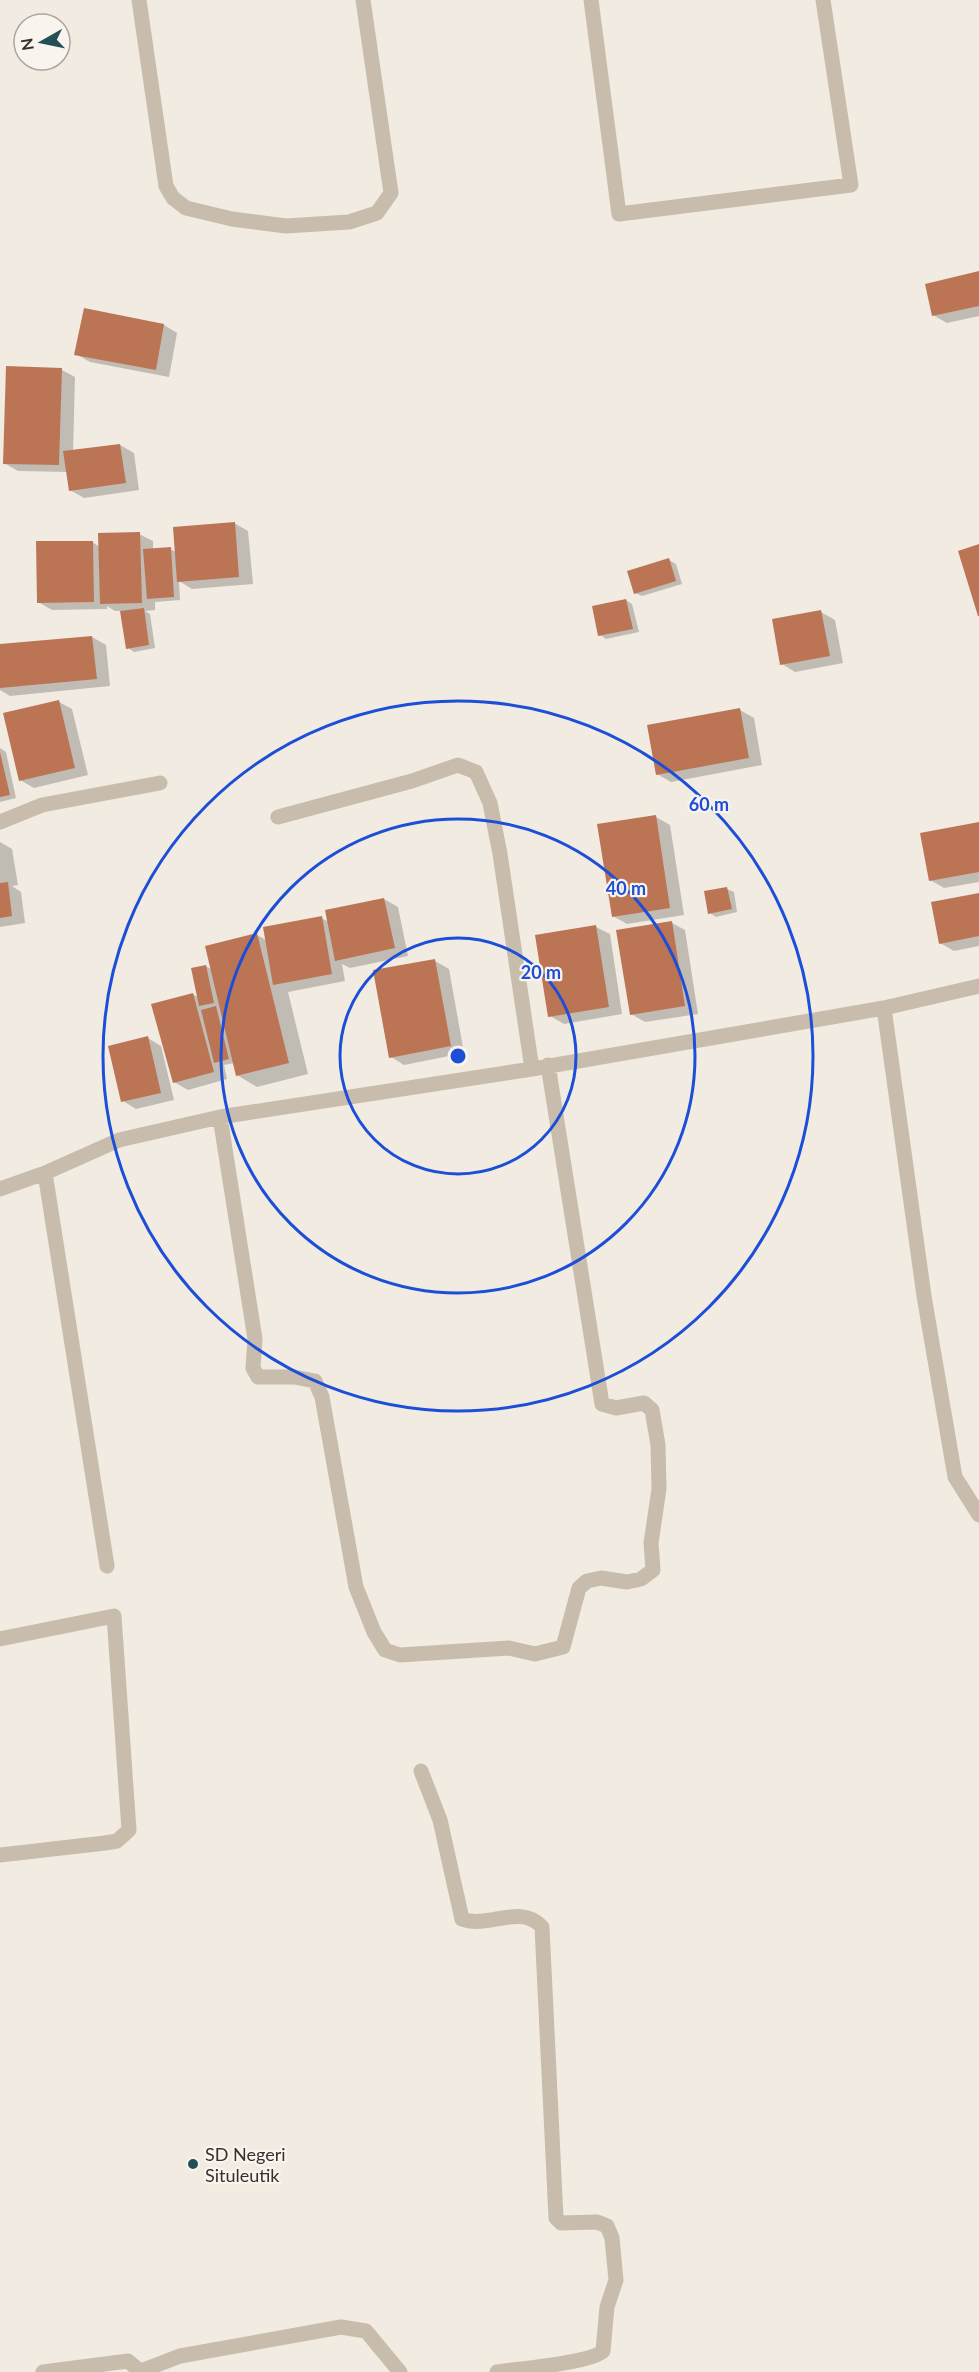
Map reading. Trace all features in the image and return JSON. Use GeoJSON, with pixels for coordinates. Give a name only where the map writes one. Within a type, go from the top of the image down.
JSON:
{"type":"FeatureCollection","features":[{"type":"Feature","properties":{"kind":"street"},"geometry":{"type":"LineString","coordinates":[[138,0],[166,186],[173,198],[186,208],[232,219],[286,226],[349,222],[377,213],[392,193],[363,0]]}},
{"type":"Feature","properties":{"kind":"street"},"geometry":{"type":"LineString","coordinates":[[591,0],[619,214],[851,185],[822,0]]}},
{"type":"Feature","properties":{"kind":"street"},"geometry":{"type":"LineString","coordinates":[[278,817],[412,781],[458,765],[477,772],[490,803],[500,854],[532,1069]]}},
{"type":"Feature","properties":{"kind":"street"},"geometry":{"type":"LineString","coordinates":[[0,822],[42,805],[160,783]]}},
{"type":"Feature","properties":{"kind":"street"},"geometry":{"type":"LineString","coordinates":[[0,1189],[45,1173],[119,1140],[220,1116],[532,1069],[884,1008],[979,986]]}},
{"type":"Feature","properties":{"kind":"street"},"geometry":{"type":"LineString","coordinates":[[884,1008],[924,1296],[955,1477],[979,1515]]}},
{"type":"Feature","properties":{"kind":"street"},"geometry":{"type":"LineString","coordinates":[[220,1116],[255,1339],[253,1368],[258,1377],[294,1377],[315,1381],[322,1397],[356,1587],[374,1632],[385,1650],[400,1655],[509,1648],[535,1654],[563,1647],[579,1588],[587,1581],[602,1578],[627,1582],[641,1579],[653,1570],[651,1543],[659,1489],[658,1445],[652,1410],[644,1402],[616,1408],[602,1404],[548,1065]]}},
{"type":"Feature","properties":{"kind":"street"},"geometry":{"type":"LineString","coordinates":[[45,1173],[107,1566]]}},
{"type":"Feature","properties":{"kind":"street"},"geometry":{"type":"LineString","coordinates":[[0,1639],[114,1616],[129,1830],[117,1841],[0,1855]]}},
{"type":"Feature","properties":{"kind":"street"},"geometry":{"type":"LineString","coordinates":[[421,1771],[440,1820],[462,1919],[472,1923],[522,1916],[534,1918],[542,1927],[556,2218],[561,2223],[597,2222],[608,2226],[612,2238],[616,2280],[607,2307],[603,2351],[598,2356],[497,2372]]}},
{"type":"Feature","properties":{"kind":"street"},"geometry":{"type":"LineString","coordinates":[[43,2372],[128,2361],[141,2372],[180,2356],[341,2327],[366,2331],[400,2372]]}},
{"type":"Feature","properties":{"kind":"building"},"geometry":{"type":"Polygon","coordinates":[[[979,271],[979,306],[932,316],[925,284],[979,271]]]}},
{"type":"Feature","properties":{"kind":"building"},"geometry":{"type":"Polygon","coordinates":[[[84,308],[164,324],[156,370],[74,355],[84,308]]]}},
{"type":"Feature","properties":{"kind":"building"},"geometry":{"type":"Polygon","coordinates":[[[6,366],[62,368],[59,465],[3,464],[6,366]]]}},
{"type":"Feature","properties":{"kind":"building"},"geometry":{"type":"Polygon","coordinates":[[[120,444],[126,483],[69,491],[63,451],[120,444]]]}},
{"type":"Feature","properties":{"kind":"building"},"geometry":{"type":"Polygon","coordinates":[[[235,522],[239,577],[177,582],[173,527],[235,522]]]}},
{"type":"Feature","properties":{"kind":"building"},"geometry":{"type":"Polygon","coordinates":[[[140,532],[142,603],[100,604],[98,533],[140,532]]]}},
{"type":"Feature","properties":{"kind":"building"},"geometry":{"type":"Polygon","coordinates":[[[36,541],[93,541],[94,602],[37,603],[36,541]]]}},
{"type":"Feature","properties":{"kind":"building"},"geometry":{"type":"Polygon","coordinates":[[[979,544],[979,616],[978,616],[958,551],[979,544]]]}},
{"type":"Feature","properties":{"kind":"building"},"geometry":{"type":"Polygon","coordinates":[[[171,547],[174,597],[147,599],[143,549],[171,547]]]}},
{"type":"Feature","properties":{"kind":"building"},"geometry":{"type":"Polygon","coordinates":[[[669,558],[676,581],[634,594],[627,571],[669,558]]]}},
{"type":"Feature","properties":{"kind":"building"},"geometry":{"type":"Polygon","coordinates":[[[626,599],[633,629],[598,636],[592,606],[626,599]]]}},
{"type":"Feature","properties":{"kind":"building"},"geometry":{"type":"Polygon","coordinates":[[[144,608],[149,645],[126,649],[120,611],[144,608]]]}},
{"type":"Feature","properties":{"kind":"building"},"geometry":{"type":"Polygon","coordinates":[[[821,610],[830,656],[780,665],[772,619],[821,610]]]}},
{"type":"Feature","properties":{"kind":"building"},"geometry":{"type":"Polygon","coordinates":[[[92,636],[97,679],[0,688],[0,644],[92,636]]]}},
{"type":"Feature","properties":{"kind":"building"},"geometry":{"type":"Polygon","coordinates":[[[59,700],[75,768],[19,781],[3,713],[59,700]]]}},
{"type":"Feature","properties":{"kind":"building"},"geometry":{"type":"Polygon","coordinates":[[[740,708],[749,758],[656,775],[647,725],[740,708]]]}},
{"type":"Feature","properties":{"kind":"building"},"geometry":{"type":"Polygon","coordinates":[[[0,752],[10,795],[0,797],[0,752]]]}},
{"type":"Feature","properties":{"kind":"building"},"geometry":{"type":"Polygon","coordinates":[[[656,815],[670,908],[612,917],[597,824],[656,815]]]}},
{"type":"Feature","properties":{"kind":"building"},"geometry":{"type":"Polygon","coordinates":[[[979,822],[979,872],[929,881],[920,833],[979,822]]]}},
{"type":"Feature","properties":{"kind":"building"},"geometry":{"type":"Polygon","coordinates":[[[8,882],[12,916],[0,918],[0,883],[8,882]]]}},
{"type":"Feature","properties":{"kind":"building"},"geometry":{"type":"Polygon","coordinates":[[[727,887],[732,909],[708,914],[704,891],[727,887]]]}},
{"type":"Feature","properties":{"kind":"building"},"geometry":{"type":"Polygon","coordinates":[[[979,893],[979,936],[939,944],[931,902],[979,893]]]}},
{"type":"Feature","properties":{"kind":"building"},"geometry":{"type":"Polygon","coordinates":[[[384,898],[395,948],[335,961],[325,910],[384,898]]]}},
{"type":"Feature","properties":{"kind":"building"},"geometry":{"type":"Polygon","coordinates":[[[322,916],[332,974],[273,985],[263,927],[322,916]]]}},
{"type":"Feature","properties":{"kind":"building"},"geometry":{"type":"Polygon","coordinates":[[[672,921],[685,1006],[630,1015],[616,930],[672,921]]]}},
{"type":"Feature","properties":{"kind":"building"},"geometry":{"type":"Polygon","coordinates":[[[596,925],[609,1007],[548,1017],[535,935],[596,925]]]}},
{"type":"Feature","properties":{"kind":"building"},"geometry":{"type":"Polygon","coordinates":[[[257,933],[289,1063],[236,1076],[205,946],[257,933]]]}},
{"type":"Feature","properties":{"kind":"building"},"geometry":{"type":"Polygon","coordinates":[[[435,959],[451,1046],[389,1058],[373,970],[435,959]]]}},
{"type":"Feature","properties":{"kind":"building"},"geometry":{"type":"Polygon","coordinates":[[[206,965],[214,1003],[199,1006],[191,968],[206,965]]]}},
{"type":"Feature","properties":{"kind":"building"},"geometry":{"type":"Polygon","coordinates":[[[193,993],[214,1072],[173,1083],[151,1004],[193,993]]]}},
{"type":"Feature","properties":{"kind":"building"},"geometry":{"type":"Polygon","coordinates":[[[216,1006],[229,1059],[214,1063],[201,1010],[216,1006]]]}},
{"type":"Feature","properties":{"kind":"building"},"geometry":{"type":"Polygon","coordinates":[[[148,1036],[161,1093],[121,1102],[108,1046],[148,1036]]]}},
{"type":"Feature","properties":{"kind":"place","name":"SD Negeri Situleutik"},"geometry":{"type":"Point","coordinates":[193,2164]}}]}
